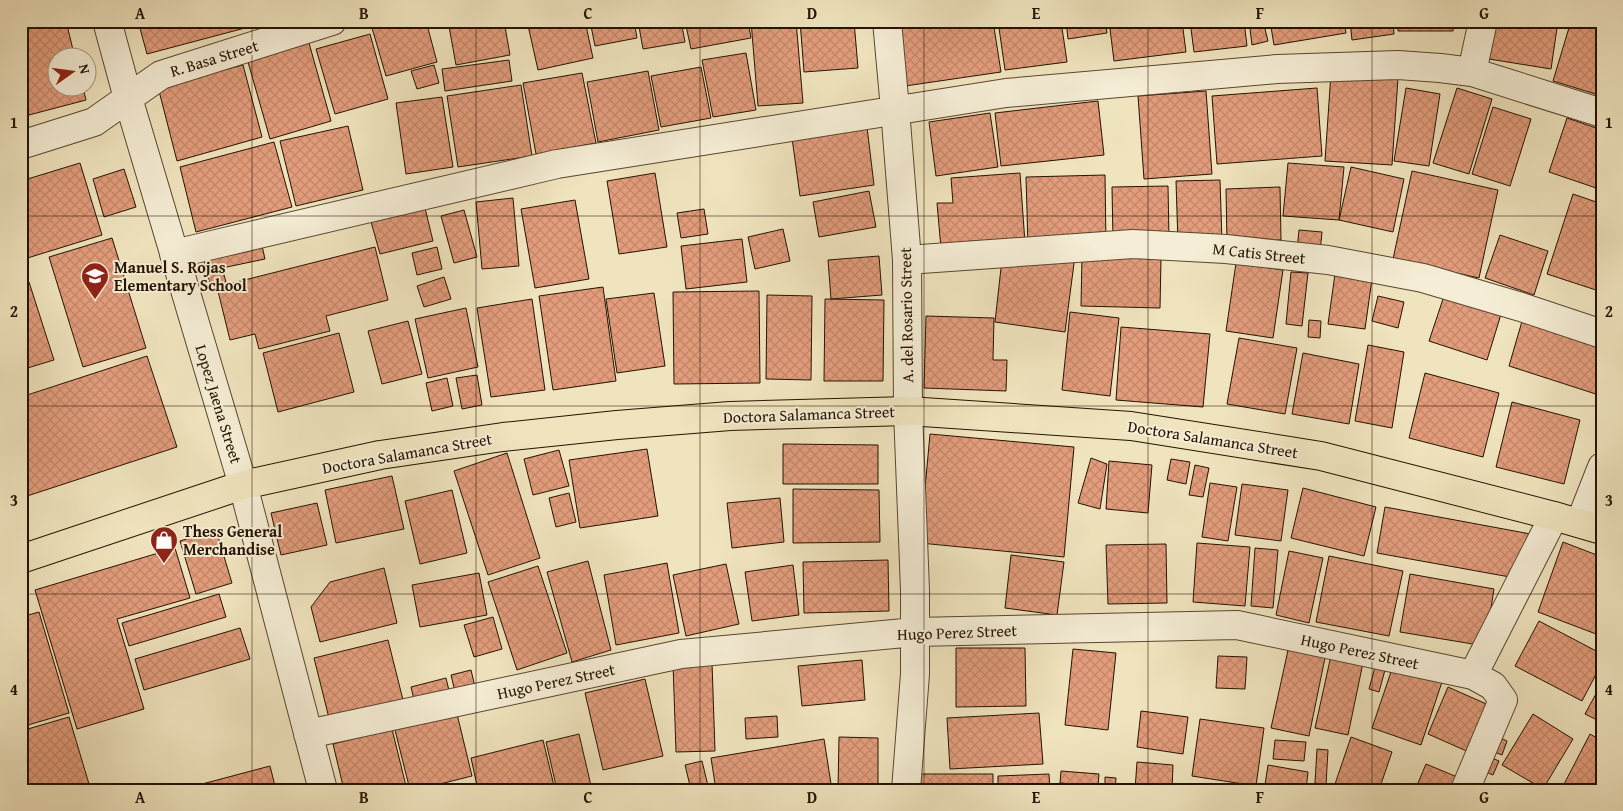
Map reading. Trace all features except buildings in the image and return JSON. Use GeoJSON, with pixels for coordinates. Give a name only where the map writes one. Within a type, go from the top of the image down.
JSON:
{"type":"FeatureCollection","features":[{"type":"Feature","properties":{"kind":"main road","name":"Doctora Salamanca Street"},"geometry":{"type":"LineString","coordinates":[[21,559],[243,485],[380,455],[548,432],[730,416],[908,411],[1131,426],[1321,456],[1591,526]]}},
{"type":"Feature","properties":{"kind":"street","name":"Lopez Jaena Street"},"geometry":{"type":"LineString","coordinates":[[108,21],[128,98],[243,485],[323,790]]}},
{"type":"Feature","properties":{"kind":"street","name":"R. Basa Street"},"geometry":{"type":"LineString","coordinates":[[21,145],[94,122],[161,75],[332,21]]}},
{"type":"Feature","properties":{"kind":"street","name":"A. del Rosario Street"},"geometry":{"type":"LineString","coordinates":[[887,21],[907,260],[908,411],[915,590],[915,674],[906,790]]}},
{"type":"Feature","properties":{"kind":"street"},"geometry":{"type":"LineString","coordinates":[[1472,72],[1483,21]]}},
{"type":"Feature","properties":{"kind":"street"},"geometry":{"type":"LineString","coordinates":[[174,254],[557,164],[895,109],[1006,93],[1277,69],[1398,65],[1472,72],[1602,113]]}},
{"type":"Feature","properties":{"kind":"street","name":"M Catis Street"},"geometry":{"type":"LineString","coordinates":[[907,260],[1133,244],[1226,249],[1328,260],[1424,278],[1522,307],[1602,334]]}},
{"type":"Feature","properties":{"kind":"street"},"geometry":{"type":"LineString","coordinates":[[1591,526],[1602,467]]}},
{"type":"Feature","properties":{"kind":"street"},"geometry":{"type":"LineString","coordinates":[[1473,674],[1554,516]]}},
{"type":"Feature","properties":{"kind":"street","name":"Hugo Perez Street"},"geometry":{"type":"LineString","coordinates":[[308,734],[681,654],[915,632],[1237,626],[1473,674],[1493,686],[1503,700],[1465,790]]}},
{"type":"Feature","properties":{"kind":"place","name":"Manuel S. Rojas Elementary School"},"geometry":{"type":"Point","coordinates":[95,300]}},
{"type":"Feature","properties":{"kind":"place","name":"Thess General Merchandise"},"geometry":{"type":"Point","coordinates":[164,564]}}]}
